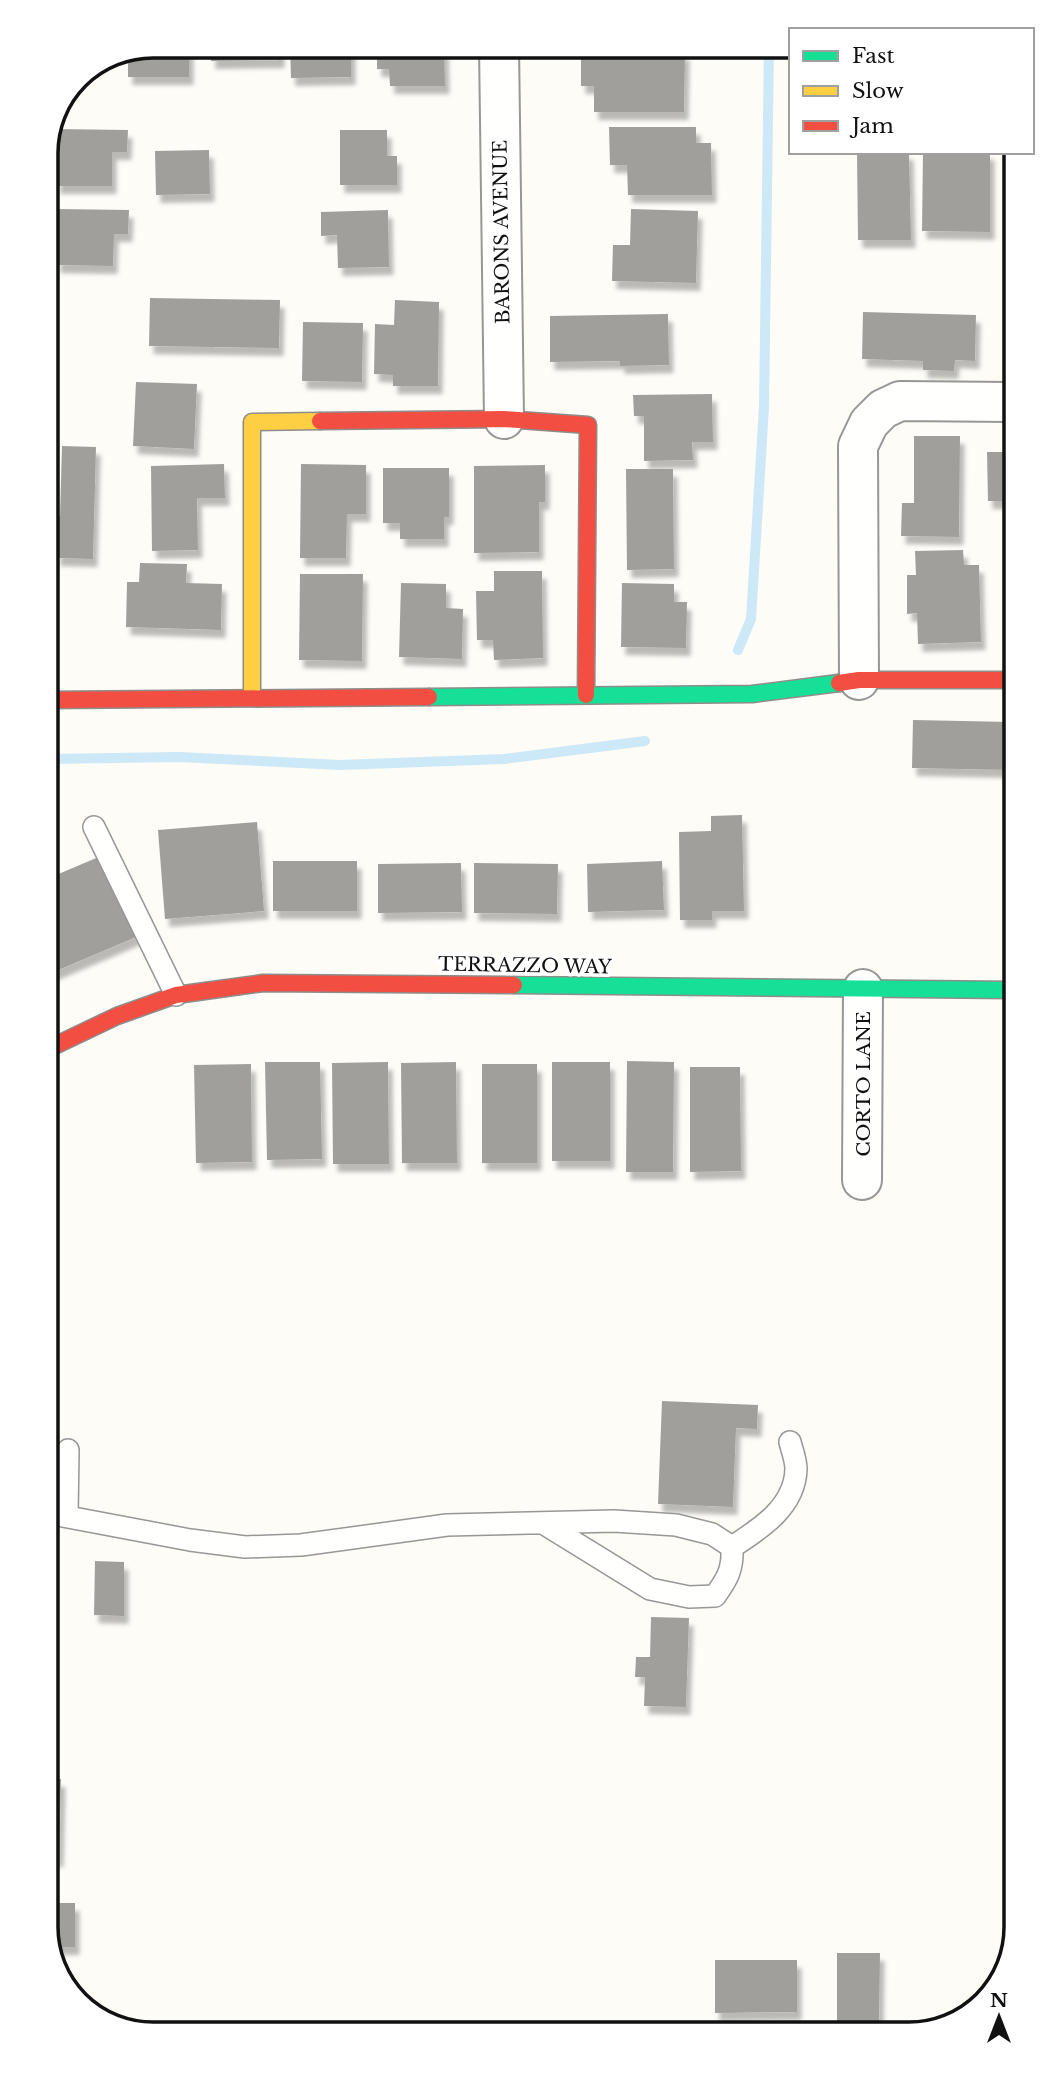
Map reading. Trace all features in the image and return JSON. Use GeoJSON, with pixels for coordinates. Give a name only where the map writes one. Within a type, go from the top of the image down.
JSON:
{"type":"FeatureCollection","features":[{"type":"Feature","properties":{"kind":"street","name":"BARONS AVENUE"},"geometry":{"type":"LineString","coordinates":[[499,58],[504,419]]}},
{"type":"Feature","properties":{"kind":"street"},"geometry":{"type":"LineString","coordinates":[[859,680],[858,446],[869,424],[883,409],[901,401],[1004,402]]}},
{"type":"Feature","properties":{"kind":"street"},"geometry":{"type":"LineString","coordinates":[[253,698],[253,422],[504,419],[589,425],[586,695]]}},
{"type":"Feature","properties":{"kind":"street"},"geometry":{"type":"LineString","coordinates":[[58,700],[752,694],[859,680],[1004,680]]}},
{"type":"Feature","properties":{"kind":"street","name":"TERRAZZO WAY"},"geometry":{"type":"LineString","coordinates":[[58,1044],[117,1016],[176,995],[263,983],[1004,990]]}},
{"type":"Feature","properties":{"kind":"street","name":"CORTO LANE"},"geometry":{"type":"LineString","coordinates":[[862,1180],[863,989]]}},
{"type":"Feature","properties":{"kind":"lane"},"geometry":{"type":"LineString","coordinates":[[94,827],[176,995]]}},
{"type":"Feature","properties":{"kind":"lane"},"geometry":{"type":"LineString","coordinates":[[732,1547],[759,1530],[780,1511],[791,1489],[796,1468],[790,1442]]}},
{"type":"Feature","properties":{"kind":"lane"},"geometry":{"type":"LineString","coordinates":[[68,1450],[59,1515],[190,1539],[245,1547],[300,1545],[447,1525],[614,1521],[676,1525],[712,1534],[732,1547]]}},
{"type":"Feature","properties":{"kind":"lane"},"geometry":{"type":"LineString","coordinates":[[543,1523],[650,1589],[689,1597],[715,1596],[726,1581],[733,1564],[732,1547]]}},
{"type":"Feature","properties":{"kind":"building"},"geometry":{"type":"Polygon","coordinates":[[[152,58],[189,58],[189,77],[128,77],[128,62],[152,58]]]}},
{"type":"Feature","properties":{"kind":"building"},"geometry":{"type":"Polygon","coordinates":[[[211,58],[280,58],[280,60],[211,61],[211,58]]]}},
{"type":"Feature","properties":{"kind":"building"},"geometry":{"type":"Polygon","coordinates":[[[290,58],[351,58],[351,77],[291,78],[290,58]]]}},
{"type":"Feature","properties":{"kind":"building"},"geometry":{"type":"Polygon","coordinates":[[[377,58],[444,58],[445,86],[390,86],[389,69],[377,69],[377,58]]]}},
{"type":"Feature","properties":{"kind":"building"},"geometry":{"type":"Polygon","coordinates":[[[581,58],[685,58],[684,112],[594,112],[594,86],[581,86],[581,58]]]}},
{"type":"Feature","properties":{"kind":"building"},"geometry":{"type":"Polygon","coordinates":[[[609,127],[696,127],[696,143],[711,143],[712,195],[628,195],[627,165],[610,165],[609,127]]]}},
{"type":"Feature","properties":{"kind":"building"},"geometry":{"type":"Polygon","coordinates":[[[61,129],[128,130],[127,152],[112,152],[112,186],[58,186],[61,129]]]}},
{"type":"Feature","properties":{"kind":"building"},"geometry":{"type":"Polygon","coordinates":[[[340,130],[387,130],[387,156],[397,156],[397,185],[340,185],[340,130]]]}},
{"type":"Feature","properties":{"kind":"building"},"geometry":{"type":"Polygon","coordinates":[[[209,150],[210,194],[156,195],[155,151],[209,150]]]}},
{"type":"Feature","properties":{"kind":"building"},"geometry":{"type":"Polygon","coordinates":[[[857,154],[909,154],[911,240],[858,240],[857,154]]]}},
{"type":"Feature","properties":{"kind":"building"},"geometry":{"type":"Polygon","coordinates":[[[923,154],[990,154],[990,232],[922,231],[923,154]]]}},
{"type":"Feature","properties":{"kind":"building"},"geometry":{"type":"Polygon","coordinates":[[[58,209],[129,210],[128,234],[114,234],[113,266],[58,265],[58,209]]]}},
{"type":"Feature","properties":{"kind":"building"},"geometry":{"type":"Polygon","coordinates":[[[631,209],[698,211],[696,283],[612,281],[613,245],[630,245],[631,209]]]}},
{"type":"Feature","properties":{"kind":"building"},"geometry":{"type":"Polygon","coordinates":[[[388,210],[389,267],[338,268],[337,235],[321,236],[321,212],[388,210]]]}},
{"type":"Feature","properties":{"kind":"building"},"geometry":{"type":"Polygon","coordinates":[[[150,298],[280,300],[279,348],[149,346],[150,298]]]}},
{"type":"Feature","properties":{"kind":"building"},"geometry":{"type":"Polygon","coordinates":[[[395,300],[439,302],[438,386],[393,386],[393,375],[374,374],[375,324],[394,325],[395,300]]]}},
{"type":"Feature","properties":{"kind":"building"},"geometry":{"type":"Polygon","coordinates":[[[863,312],[976,315],[975,361],[955,360],[954,371],[923,370],[923,361],[862,359],[863,312]]]}},
{"type":"Feature","properties":{"kind":"building"},"geometry":{"type":"Polygon","coordinates":[[[668,314],[669,365],[620,366],[620,361],[550,362],[550,316],[668,314]]]}},
{"type":"Feature","properties":{"kind":"building"},"geometry":{"type":"Polygon","coordinates":[[[303,322],[363,323],[362,382],[302,381],[303,322]]]}},
{"type":"Feature","properties":{"kind":"building"},"geometry":{"type":"Polygon","coordinates":[[[136,382],[197,384],[194,449],[133,446],[136,382]]]}},
{"type":"Feature","properties":{"kind":"building"},"geometry":{"type":"Polygon","coordinates":[[[712,394],[713,442],[692,442],[693,460],[644,461],[644,416],[634,416],[633,395],[712,394]]]}},
{"type":"Feature","properties":{"kind":"building"},"geometry":{"type":"Polygon","coordinates":[[[914,436],[960,436],[959,537],[901,536],[902,503],[914,503],[914,436]]]}},
{"type":"Feature","properties":{"kind":"building"},"geometry":{"type":"Polygon","coordinates":[[[62,446],[96,447],[93,559],[58,558],[62,446]]]}},
{"type":"Feature","properties":{"kind":"building"},"geometry":{"type":"Polygon","coordinates":[[[987,452],[1004,452],[1004,501],[988,501],[987,452]]]}},
{"type":"Feature","properties":{"kind":"building"},"geometry":{"type":"Polygon","coordinates":[[[224,464],[225,498],[197,498],[198,550],[152,551],[151,466],[224,464]]]}},
{"type":"Feature","properties":{"kind":"building"},"geometry":{"type":"Polygon","coordinates":[[[301,464],[366,465],[366,514],[347,514],[346,558],[300,558],[301,464]]]}},
{"type":"Feature","properties":{"kind":"building"},"geometry":{"type":"Polygon","coordinates":[[[545,465],[545,502],[539,502],[539,552],[474,553],[474,466],[545,465]]]}},
{"type":"Feature","properties":{"kind":"building"},"geometry":{"type":"Polygon","coordinates":[[[383,468],[449,468],[449,517],[444,517],[444,539],[400,539],[400,523],[383,523],[383,468]]]}},
{"type":"Feature","properties":{"kind":"building"},"geometry":{"type":"Polygon","coordinates":[[[626,469],[673,469],[674,569],[627,570],[626,469]]]}},
{"type":"Feature","properties":{"kind":"building"},"geometry":{"type":"Polygon","coordinates":[[[963,550],[964,565],[979,565],[981,642],[918,644],[917,613],[907,614],[907,575],[916,575],[915,551],[963,550]]]}},
{"type":"Feature","properties":{"kind":"building"},"geometry":{"type":"Polygon","coordinates":[[[140,563],[187,564],[186,583],[222,584],[221,630],[126,627],[127,582],[139,582],[140,563]]]}},
{"type":"Feature","properties":{"kind":"building"},"geometry":{"type":"Polygon","coordinates":[[[494,571],[542,571],[543,658],[494,660],[493,640],[477,640],[476,591],[494,591],[494,571]]]}},
{"type":"Feature","properties":{"kind":"building"},"geometry":{"type":"Polygon","coordinates":[[[300,574],[363,574],[362,661],[299,660],[300,574]]]}},
{"type":"Feature","properties":{"kind":"building"},"geometry":{"type":"Polygon","coordinates":[[[401,583],[446,584],[446,608],[463,609],[462,659],[399,657],[401,583]]]}},
{"type":"Feature","properties":{"kind":"building"},"geometry":{"type":"Polygon","coordinates":[[[622,583],[674,584],[674,602],[687,602],[686,648],[621,647],[622,583]]]}},
{"type":"Feature","properties":{"kind":"building"},"geometry":{"type":"Polygon","coordinates":[[[913,720],[1004,722],[1004,770],[912,768],[913,720]]]}},
{"type":"Feature","properties":{"kind":"building"},"geometry":{"type":"Polygon","coordinates":[[[742,815],[744,911],[712,911],[712,920],[680,920],[679,832],[711,831],[711,816],[742,815]]]}},
{"type":"Feature","properties":{"kind":"building"},"geometry":{"type":"Polygon","coordinates":[[[257,822],[264,911],[165,919],[158,830],[257,822]]]}},
{"type":"Feature","properties":{"kind":"building"},"geometry":{"type":"Polygon","coordinates":[[[101,856],[136,937],[58,970],[58,874],[101,856]]]}},
{"type":"Feature","properties":{"kind":"building"},"geometry":{"type":"Polygon","coordinates":[[[273,861],[357,861],[357,911],[273,911],[273,861]]]}},
{"type":"Feature","properties":{"kind":"building"},"geometry":{"type":"Polygon","coordinates":[[[662,861],[664,910],[588,912],[587,864],[662,861]]]}},
{"type":"Feature","properties":{"kind":"building"},"geometry":{"type":"Polygon","coordinates":[[[461,863],[462,912],[378,913],[378,864],[461,863]]]}},
{"type":"Feature","properties":{"kind":"building"},"geometry":{"type":"Polygon","coordinates":[[[474,863],[558,864],[557,914],[474,913],[474,863]]]}},
{"type":"Feature","properties":{"kind":"building"},"geometry":{"type":"Polygon","coordinates":[[[627,1061],[674,1062],[673,1172],[626,1172],[627,1061]]]}},
{"type":"Feature","properties":{"kind":"building"},"geometry":{"type":"Polygon","coordinates":[[[265,1062],[320,1062],[322,1159],[267,1160],[265,1062]]]}},
{"type":"Feature","properties":{"kind":"building"},"geometry":{"type":"Polygon","coordinates":[[[388,1062],[389,1164],[333,1164],[332,1063],[388,1062]]]}},
{"type":"Feature","properties":{"kind":"building"},"geometry":{"type":"Polygon","coordinates":[[[456,1062],[457,1163],[402,1163],[401,1063],[456,1062]]]}},
{"type":"Feature","properties":{"kind":"building"},"geometry":{"type":"Polygon","coordinates":[[[552,1062],[610,1062],[610,1161],[552,1161],[552,1062]]]}},
{"type":"Feature","properties":{"kind":"building"},"geometry":{"type":"Polygon","coordinates":[[[251,1064],[252,1162],[196,1163],[194,1065],[251,1064]]]}},
{"type":"Feature","properties":{"kind":"building"},"geometry":{"type":"Polygon","coordinates":[[[482,1064],[537,1064],[537,1163],[482,1163],[482,1064]]]}},
{"type":"Feature","properties":{"kind":"building"},"geometry":{"type":"Polygon","coordinates":[[[690,1067],[740,1067],[741,1171],[690,1172],[690,1067]]]}},
{"type":"Feature","properties":{"kind":"building"},"geometry":{"type":"Polygon","coordinates":[[[662,1401],[758,1405],[757,1429],[736,1428],[733,1507],[658,1504],[662,1401]]]}},
{"type":"Feature","properties":{"kind":"building"},"geometry":{"type":"Polygon","coordinates":[[[95,1561],[124,1562],[124,1616],[94,1615],[95,1561]]]}},
{"type":"Feature","properties":{"kind":"building"},"geometry":{"type":"Polygon","coordinates":[[[651,1617],[689,1618],[686,1707],[644,1706],[645,1677],[635,1677],[636,1657],[650,1657],[651,1617]]]}},
{"type":"Feature","properties":{"kind":"building"},"geometry":{"type":"Polygon","coordinates":[[[58,1779],[61,1779],[59,1859],[58,1779]]]}},
{"type":"Feature","properties":{"kind":"building"},"geometry":{"type":"Polygon","coordinates":[[[58,1903],[75,1903],[75,1947],[60,1947],[58,1903]]]}},
{"type":"Feature","properties":{"kind":"building"},"geometry":{"type":"Polygon","coordinates":[[[837,1953],[880,1953],[879,2022],[837,2022],[837,1953]]]}},
{"type":"Feature","properties":{"kind":"building"},"geometry":{"type":"Polygon","coordinates":[[[715,1960],[797,1960],[797,2012],[715,2013],[715,1960]]]}},
{"type":"Feature","properties":{"kind":"waterway"},"geometry":{"type":"LineString","coordinates":[[738,650],[751,619],[764,407],[769,58]]}},
{"type":"Feature","properties":{"kind":"waterway"},"geometry":{"type":"LineString","coordinates":[[58,759],[179,757],[340,765],[504,759],[645,741]]}},
{"type":"Feature","properties":{"kind":"traffic: fast"},"geometry":{"type":"LineString","coordinates":[[429,697],[752,694],[839,683]]}},
{"type":"Feature","properties":{"kind":"traffic: fast"},"geometry":{"type":"LineString","coordinates":[[514,985],[1004,990]]}},
{"type":"Feature","properties":{"kind":"traffic: slow"},"geometry":{"type":"LineString","coordinates":[[252,698],[252,422],[320,421]]}},
{"type":"Feature","properties":{"kind":"traffic: jam"},"geometry":{"type":"LineString","coordinates":[[320,421],[504,419],[588,425],[586,695]]}},
{"type":"Feature","properties":{"kind":"traffic: jam"},"geometry":{"type":"LineString","coordinates":[[839,683],[859,680],[1004,680]]}},
{"type":"Feature","properties":{"kind":"traffic: jam"},"geometry":{"type":"LineString","coordinates":[[58,700],[429,697]]}},
{"type":"Feature","properties":{"kind":"traffic: jam"},"geometry":{"type":"LineString","coordinates":[[58,1044],[117,1016],[176,995],[263,983],[514,985]]}}]}
